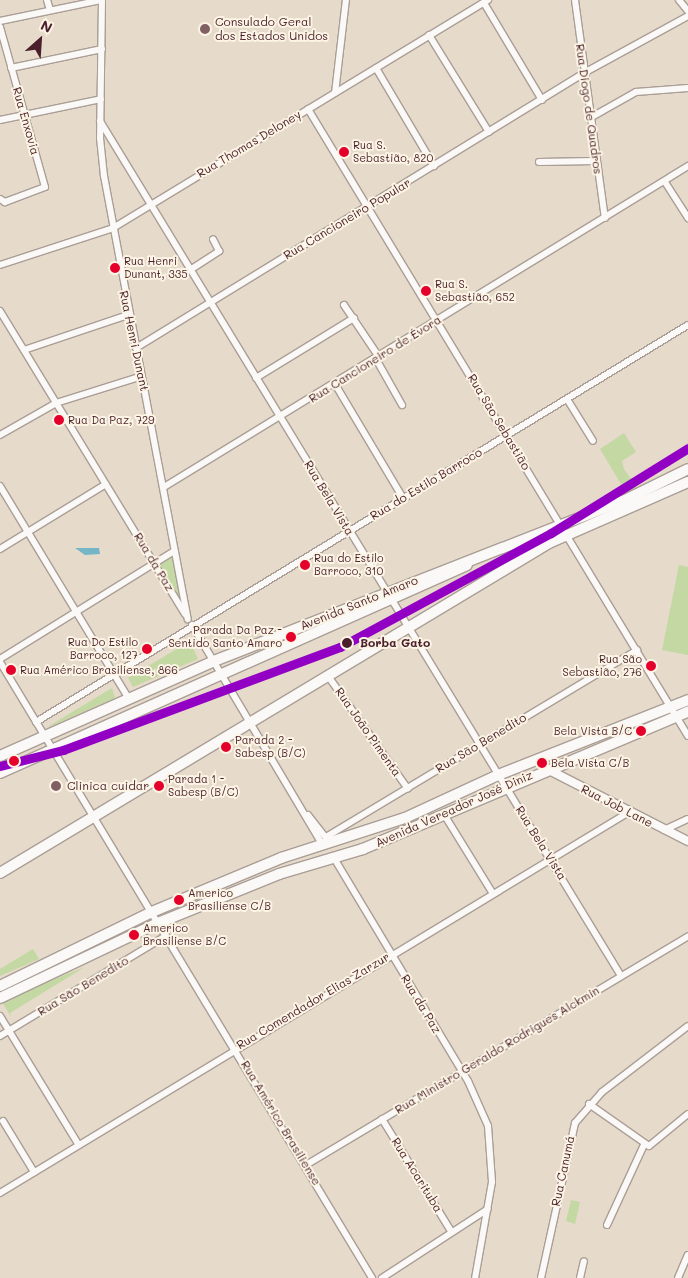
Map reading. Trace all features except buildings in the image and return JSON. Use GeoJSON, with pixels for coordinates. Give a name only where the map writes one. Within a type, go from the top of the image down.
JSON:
{"type":"FeatureCollection","features":[{"type":"Feature","properties":{"kind":"main road","name":"Avenida Santo Amaro"},"geometry":{"type":"LineString","coordinates":[[0,773],[389,596],[471,561],[623,501],[688,469]]}},
{"type":"Feature","properties":{"kind":"main road"},"geometry":{"type":"LineString","coordinates":[[0,873],[567,535],[688,482]]}},
{"type":"Feature","properties":{"kind":"main road","name":"Avenida Santo Amaro"},"geometry":{"type":"LineString","coordinates":[[0,756],[214,661],[389,596]]}},
{"type":"Feature","properties":{"kind":"main road"},"geometry":{"type":"LineString","coordinates":[[129,699],[135,710]]}},
{"type":"Feature","properties":{"kind":"main road","name":"Avenida Vereador José Diniz"},"geometry":{"type":"LineString","coordinates":[[0,986],[152,912],[281,858],[405,818],[498,775],[688,700]]}},
{"type":"Feature","properties":{"kind":"main road","name":"Avenida Vereador José Diniz"},"geometry":{"type":"LineString","coordinates":[[0,998],[158,923],[445,816],[505,786],[683,714]]}},
{"type":"Feature","properties":{"kind":"street"},"geometry":{"type":"LineString","coordinates":[[47,0],[50,10]]}},
{"type":"Feature","properties":{"kind":"street"},"geometry":{"type":"LineString","coordinates":[[0,21],[102,0]]}},
{"type":"Feature","properties":{"kind":"street","name":"Rua Henri Dunant"},"geometry":{"type":"LineString","coordinates":[[102,0],[100,122],[113,228],[128,315],[164,487],[174,551],[188,619]]}},
{"type":"Feature","properties":{"kind":"street","name":"Rua Diogo de Quadros"},"geometry":{"type":"LineString","coordinates":[[575,0],[595,161],[605,218]]}},
{"type":"Feature","properties":{"kind":"street"},"geometry":{"type":"LineString","coordinates":[[679,0],[688,11]]}},
{"type":"Feature","properties":{"kind":"street"},"geometry":{"type":"LineString","coordinates":[[335,93],[348,1]]}},
{"type":"Feature","properties":{"kind":"street"},"geometry":{"type":"LineString","coordinates":[[486,1],[542,100]]}},
{"type":"Feature","properties":{"kind":"street","name":"Rua Thomas Deloney"},"geometry":{"type":"LineString","coordinates":[[0,265],[113,228],[486,1]]}},
{"type":"Feature","properties":{"kind":"street","name":"Rua Cancioneiro Popular"},"geometry":{"type":"LineString","coordinates":[[136,348],[584,73],[688,16]]}},
{"type":"Feature","properties":{"kind":"street","name":"Rua Enxovia"},"geometry":{"type":"LineString","coordinates":[[0,27],[45,185],[44,190],[5,202],[0,199]]}},
{"type":"Feature","properties":{"kind":"street"},"geometry":{"type":"LineString","coordinates":[[429,36],[489,132]]}},
{"type":"Feature","properties":{"kind":"street"},"geometry":{"type":"LineString","coordinates":[[11,68],[102,49]]}},
{"type":"Feature","properties":{"kind":"street"},"geometry":{"type":"LineString","coordinates":[[376,68],[434,166]]}},
{"type":"Feature","properties":{"kind":"street"},"geometry":{"type":"LineString","coordinates":[[590,118],[636,92],[688,88]]}},
{"type":"Feature","properties":{"kind":"street"},"geometry":{"type":"LineString","coordinates":[[0,120],[100,99]]}},
{"type":"Feature","properties":{"kind":"street","name":"Rua São Sebastião"},"geometry":{"type":"LineString","coordinates":[[308,109],[672,707],[683,714],[688,736]]}},
{"type":"Feature","properties":{"kind":"street","name":"Rua Bela Vista"},"geometry":{"type":"LineString","coordinates":[[100,122],[408,629],[498,775],[551,856],[621,976]]}},
{"type":"Feature","properties":{"kind":"street"},"geometry":{"type":"LineString","coordinates":[[539,162],[595,161]]}},
{"type":"Feature","properties":{"kind":"street","name":"Rua Cancioneiro de Évora"},"geometry":{"type":"LineString","coordinates":[[164,487],[665,182],[688,166]]}},
{"type":"Feature","properties":{"kind":"street"},"geometry":{"type":"LineString","coordinates":[[665,182],[688,218]]}},
{"type":"Feature","properties":{"kind":"street"},"geometry":{"type":"LineString","coordinates":[[190,270],[219,252],[212,239]]}},
{"type":"Feature","properties":{"kind":"street"},"geometry":{"type":"LineString","coordinates":[[344,305],[354,318],[402,405]]}},
{"type":"Feature","properties":{"kind":"street","name":"Rua da Paz"},"geometry":{"type":"LineString","coordinates":[[1,314],[307,814],[327,843]]}},
{"type":"Feature","properties":{"kind":"street"},"geometry":{"type":"LineString","coordinates":[[24,350],[128,315]]}},
{"type":"Feature","properties":{"kind":"street"},"geometry":{"type":"LineString","coordinates":[[256,378],[354,318]]}},
{"type":"Feature","properties":{"kind":"street","name":"Rua do Estilo Barroco"},"geometry":{"type":"LineString","coordinates":[[36,722],[688,325]]}},
{"type":"Feature","properties":{"kind":"street"},"geometry":{"type":"LineString","coordinates":[[0,435],[56,403],[142,376]]}},
{"type":"Feature","properties":{"kind":"street"},"geometry":{"type":"LineString","coordinates":[[335,384],[402,498]]}},
{"type":"Feature","properties":{"kind":"street"},"geometry":{"type":"LineString","coordinates":[[567,399],[593,441]]}},
{"type":"Feature","properties":{"kind":"street"},"geometry":{"type":"LineString","coordinates":[[0,549],[106,484]]}},
{"type":"Feature","properties":{"kind":"street"},"geometry":{"type":"LineString","coordinates":[[0,486],[129,699]]}},
{"type":"Feature","properties":{"kind":"street"},"geometry":{"type":"LineString","coordinates":[[0,661],[156,565],[174,551]]}},
{"type":"Feature","properties":{"kind":"street","name":"Rua São Benedito"},"geometry":{"type":"LineString","coordinates":[[327,843],[408,788],[637,650]]}},
{"type":"Feature","properties":{"kind":"street","name":"Rua Américo Brasiliense"},"geometry":{"type":"LineString","coordinates":[[0,661],[93,817],[236,1047],[372,1278]]}},
{"type":"Feature","properties":{"kind":"street","name":"Rua João Pimenta"},"geometry":{"type":"LineString","coordinates":[[328,676],[408,788]]}},
{"type":"Feature","properties":{"kind":"street","name":"Rua Job Lane"},"geometry":{"type":"LineString","coordinates":[[547,769],[688,841]]}},
{"type":"Feature","properties":{"kind":"street","name":"Rua Comendador Elias Zarzur"},"geometry":{"type":"LineString","coordinates":[[0,1192],[551,856],[629,812]]}},
{"type":"Feature","properties":{"kind":"street","name":"Rua da Paz"},"geometry":{"type":"LineString","coordinates":[[307,814],[327,843]]}},
{"type":"Feature","properties":{"kind":"street"},"geometry":{"type":"LineString","coordinates":[[445,816],[492,892]]}},
{"type":"Feature","properties":{"kind":"street"},"geometry":{"type":"LineString","coordinates":[[664,830],[688,819]]}},
{"type":"Feature","properties":{"kind":"street","name":"Rua da Paz"},"geometry":{"type":"LineString","coordinates":[[334,858],[463,1072],[482,1111],[492,1145],[488,1209],[475,1278]]}},
{"type":"Feature","properties":{"kind":"street","name":"Rua São Benedito"},"geometry":{"type":"LineString","coordinates":[[0,1036],[166,936]]}},
{"type":"Feature","properties":{"kind":"street","name":"Rua Ministro Geraldo Rodrigues Alckmin"},"geometry":{"type":"LineString","coordinates":[[306,1165],[688,936]]}},
{"type":"Feature","properties":{"kind":"street"},"geometry":{"type":"LineString","coordinates":[[0,1016],[78,1144]]}},
{"type":"Feature","properties":{"kind":"street","name":"Rua Canumá"},"geometry":{"type":"LineString","coordinates":[[541,1278],[568,1143],[590,1104],[688,1026]]}},
{"type":"Feature","properties":{"kind":"street"},"geometry":{"type":"LineString","coordinates":[[590,1104],[644,1145],[654,1145],[688,1114]]}},
{"type":"Feature","properties":{"kind":"street","name":"Rua Acarituba"},"geometry":{"type":"LineString","coordinates":[[382,1118],[451,1231]]}},
{"type":"Feature","properties":{"kind":"street"},"geometry":{"type":"LineString","coordinates":[[3,1121],[34,1172]]}},
{"type":"Feature","properties":{"kind":"street"},"geometry":{"type":"LineString","coordinates":[[607,1225],[644,1145]]}},
{"type":"Feature","properties":{"kind":"street"},"geometry":{"type":"LineString","coordinates":[[382,1278],[451,1231],[488,1209]]}},
{"type":"Feature","properties":{"kind":"street"},"geometry":{"type":"LineString","coordinates":[[678,1278],[688,1255]]}},
{"type":"Feature","properties":{"kind":"street"},"geometry":{"type":"LineString","coordinates":[[580,1278],[584,1262]]}},
{"type":"Feature","properties":{"kind":"green space"},"geometry":{"type":"Polygon","coordinates":[[[624,433],[636,452],[622,461],[624,469],[638,489],[627,494],[600,449],[624,433]]]}},
{"type":"Feature","properties":{"kind":"green space"},"geometry":{"type":"Polygon","coordinates":[[[174,553],[182,606],[158,566],[174,553]]]}},
{"type":"Feature","properties":{"kind":"green space"},"geometry":{"type":"Polygon","coordinates":[[[679,565],[688,567],[688,655],[662,650],[679,565]]]}},
{"type":"Feature","properties":{"kind":"green space"},"geometry":{"type":"Polygon","coordinates":[[[190,641],[198,659],[133,687],[128,678],[190,641]]]}},
{"type":"Feature","properties":{"kind":"green space"},"geometry":{"type":"Polygon","coordinates":[[[112,688],[115,698],[49,727],[49,726],[112,688]]]}},
{"type":"Feature","properties":{"kind":"green space"},"geometry":{"type":"Polygon","coordinates":[[[33,949],[39,959],[0,976],[0,969],[33,949]]]}},
{"type":"Feature","properties":{"kind":"green space"},"geometry":{"type":"Polygon","coordinates":[[[85,967],[10,1013],[11,1017],[1,1000],[85,967]]]}},
{"type":"Feature","properties":{"kind":"green space"},"geometry":{"type":"Polygon","coordinates":[[[571,1200],[580,1202],[575,1224],[566,1221],[571,1200]]]}},
{"type":"Feature","properties":{"kind":"water"},"geometry":{"type":"Polygon","coordinates":[[[75,548],[99,548],[100,554],[85,555],[75,548]]]}},
{"type":"Feature","properties":{"kind":"transit line"},"geometry":{"type":"LineString","coordinates":[[0,766],[63,750],[340,647],[551,533],[688,448]]}},
{"type":"Feature","properties":{"kind":"place","name":"Consulado Geral dos Estados Unidos"},"geometry":{"type":"Point","coordinates":[205,29]}},
{"type":"Feature","properties":{"kind":"place","name":"Rua S. Sebastião, 820"},"geometry":{"type":"Point","coordinates":[344,152]}},
{"type":"Feature","properties":{"kind":"place","name":"Rua Henri Dunant, 335"},"geometry":{"type":"Point","coordinates":[115,268]}},
{"type":"Feature","properties":{"kind":"place","name":"Rua S. Sebastião, 652"},"geometry":{"type":"Point","coordinates":[426,291]}},
{"type":"Feature","properties":{"kind":"place","name":"Rua Da Paz, 729"},"geometry":{"type":"Point","coordinates":[59,420]}},
{"type":"Feature","properties":{"kind":"place","name":"Rua do Estilo Barroco, 310"},"geometry":{"type":"Point","coordinates":[305,565]}},
{"type":"Feature","properties":{"kind":"place","name":"Parada Da Paz - Sentido Santo Amaro"},"geometry":{"type":"Point","coordinates":[291,637]}},
{"type":"Feature","properties":{"kind":"place","name":"Borba Gato"},"geometry":{"type":"Point","coordinates":[347,643]}},
{"type":"Feature","properties":{"kind":"place","name":"Rua Do Estilo Barroco, 127"},"geometry":{"type":"Point","coordinates":[147,649]}},
{"type":"Feature","properties":{"kind":"place","name":"Rua São Sebastião, 276"},"geometry":{"type":"Point","coordinates":[651,666]}},
{"type":"Feature","properties":{"kind":"place","name":"Rua Américo Brasiliense, 866"},"geometry":{"type":"Point","coordinates":[11,670]}},
{"type":"Feature","properties":{"kind":"place","name":"Bela Vista B/C"},"geometry":{"type":"Point","coordinates":[641,731]}},
{"type":"Feature","properties":{"kind":"place","name":"Parada 2 - Sabesp (B/C)"},"geometry":{"type":"Point","coordinates":[226,747]}},
{"type":"Feature","properties":{"kind":"place","name":"Bela Vista C/B"},"geometry":{"type":"Point","coordinates":[542,763]}},
{"type":"Feature","properties":{"kind":"place","name":"Clinica cuidar"},"geometry":{"type":"Point","coordinates":[56,786]}},
{"type":"Feature","properties":{"kind":"place","name":"Parada 1 - Sabesp (B/C)"},"geometry":{"type":"Point","coordinates":[159,786]}},
{"type":"Feature","properties":{"kind":"place","name":"Americo Brasiliense C/B"},"geometry":{"type":"Point","coordinates":[179,900]}},
{"type":"Feature","properties":{"kind":"place","name":"Americo Brasiliense B/C"},"geometry":{"type":"Point","coordinates":[134,935]}}]}
